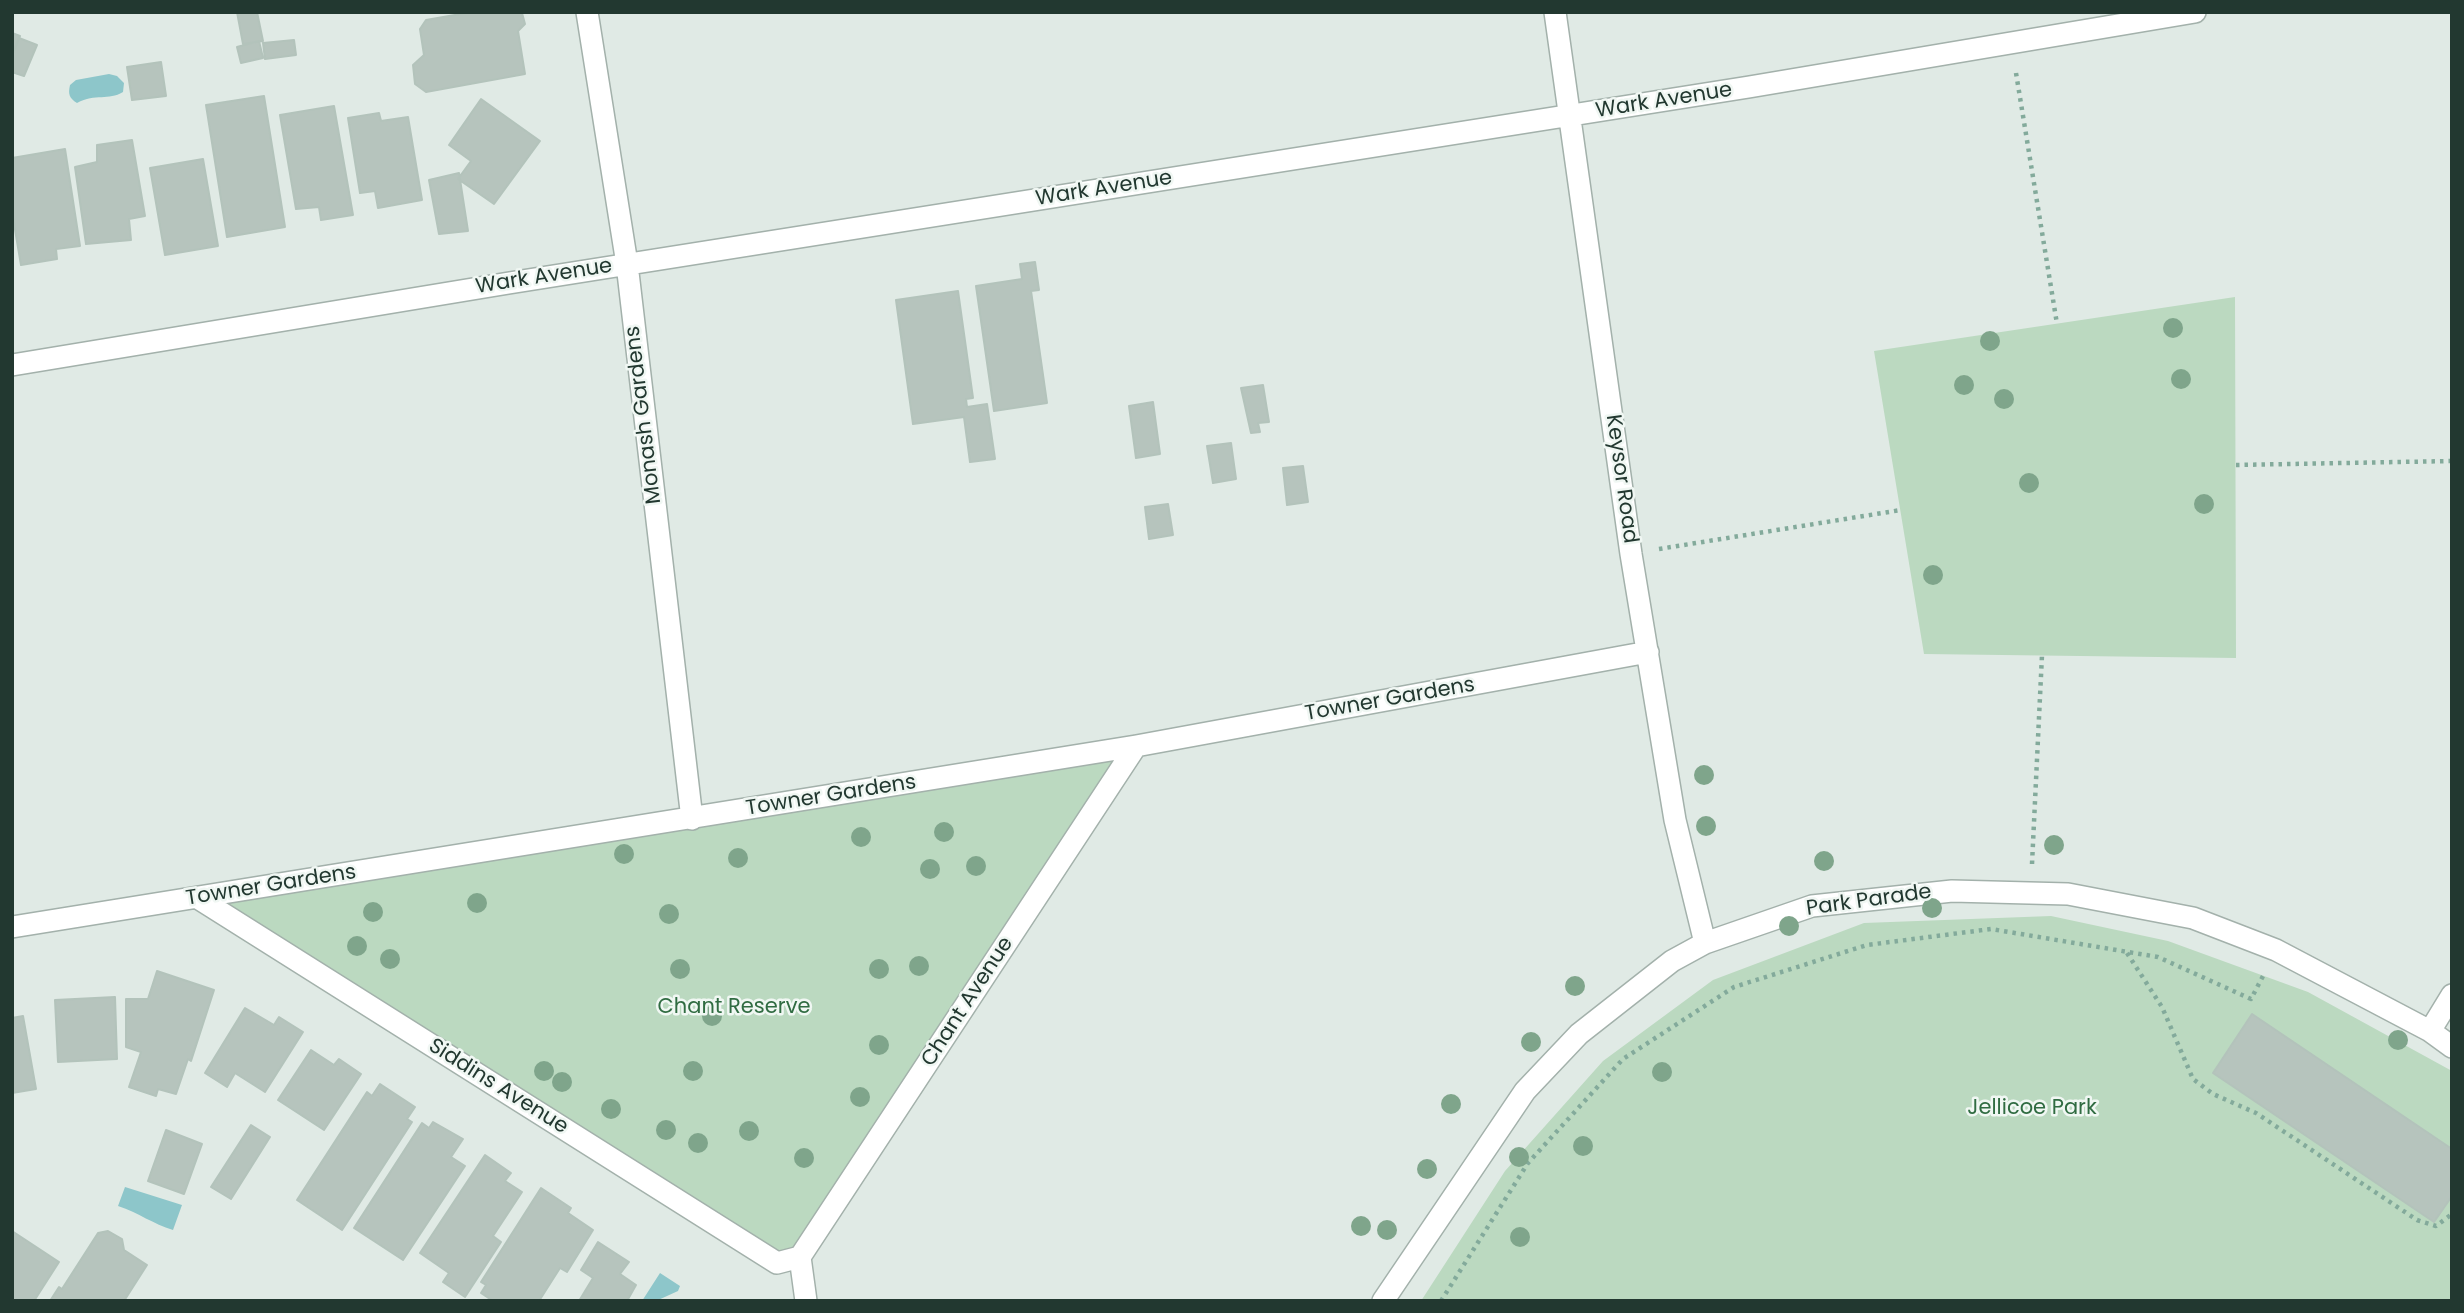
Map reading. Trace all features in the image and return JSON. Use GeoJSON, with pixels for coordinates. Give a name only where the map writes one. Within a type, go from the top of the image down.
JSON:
{"type":"FeatureCollection","features":[{"type":"Feature","properties":{"kind":"street","name":"Monash Gardens"},"geometry":{"type":"LineString","coordinates":[[587,12],[626,264],[692,819]]}},
{"type":"Feature","properties":{"kind":"street","name":"Keysor Road"},"geometry":{"type":"LineString","coordinates":[[1555,12],[1631,554],[1675,820],[1705,943]]}},
{"type":"Feature","properties":{"kind":"street","name":"Wark Avenue"},"geometry":{"type":"LineString","coordinates":[[12,365],[2195,12]]}},
{"type":"Feature","properties":{"kind":"street","name":"Towner Gardens"},"geometry":{"type":"LineString","coordinates":[[12,927],[1136,746],[1648,652]]}},
{"type":"Feature","properties":{"kind":"street","name":"Chant Avenue"},"geometry":{"type":"LineString","coordinates":[[800,1257],[1136,746]]}},
{"type":"Feature","properties":{"kind":"street","name":"Park Parade"},"geometry":{"type":"LineString","coordinates":[[1383,1301],[1525,1091],[1578,1034],[1672,961],[1705,943],[1812,906],[1952,891],[2031,892],[2068,894],[2193,919],[2276,950],[2430,1031],[2452,1047]]}},
{"type":"Feature","properties":{"kind":"street","name":"Siddins Avenue"},"geometry":{"type":"LineString","coordinates":[[198,898],[778,1263],[800,1257]]}},
{"type":"Feature","properties":{"kind":"street"},"geometry":{"type":"LineString","coordinates":[[2430,1031],[2452,995]]}},
{"type":"Feature","properties":{"kind":"street"},"geometry":{"type":"LineString","coordinates":[[800,1257],[806,1301]]}},
{"type":"Feature","properties":{"kind":"path"},"geometry":{"type":"LineString","coordinates":[[2011,43],[2057,324]]}},
{"type":"Feature","properties":{"kind":"path"},"geometry":{"type":"LineString","coordinates":[[2235,465],[2452,460]]}},
{"type":"Feature","properties":{"kind":"path"},"geometry":{"type":"LineString","coordinates":[[1631,554],[1900,510]]}},
{"type":"Feature","properties":{"kind":"path"},"geometry":{"type":"LineString","coordinates":[[2031,892],[2042,656]]}},
{"type":"Feature","properties":{"kind":"path"},"geometry":{"type":"LineString","coordinates":[[1441,1301],[1528,1163],[1623,1059],[1734,988],[1867,945],[1991,929],[2158,957],[2251,999]]}},
{"type":"Feature","properties":{"kind":"path"},"geometry":{"type":"LineString","coordinates":[[2126,952],[2162,1007],[2193,1079],[2213,1094],[2256,1114],[2417,1220],[2435,1226],[2452,1214]]}},
{"type":"Feature","properties":{"kind":"green space"},"geometry":{"type":"Polygon","coordinates":[[[2235,297],[2236,658],[1924,654],[1874,351],[2235,297]]]}},
{"type":"Feature","properties":{"kind":"green space","name":"Chant Reserve"},"geometry":{"type":"Polygon","coordinates":[[[1136,746],[800,1257],[777,1263],[198,898],[1136,746]]]}},
{"type":"Feature","properties":{"kind":"green space","name":"Jellicoe Park"},"geometry":{"type":"Polygon","coordinates":[[[2051,916],[2168,941],[2308,992],[2452,1071],[2452,1301],[1421,1301],[1505,1171],[1603,1061],[1713,980],[1864,923],[2051,916]]]}},
{"type":"Feature","properties":{"kind":"water"},"geometry":{"type":"Polygon","coordinates":[[[109,74],[117,76],[124,83],[123,92],[77,103],[71,97],[70,85],[76,80],[109,74]]]}},
{"type":"Feature","properties":{"kind":"water"},"geometry":{"type":"Polygon","coordinates":[[[125,1187],[182,1205],[173,1230],[118,1206],[125,1187]]]}},
{"type":"Feature","properties":{"kind":"water"},"geometry":{"type":"Polygon","coordinates":[[[660,1273],[680,1286],[678,1291],[656,1301],[642,1301],[660,1273]]]}},
{"type":"Feature","properties":{"kind":"building"},"geometry":{"type":"Polygon","coordinates":[[[237,12],[257,12],[263,41],[243,44],[237,12]]]}},
{"type":"Feature","properties":{"kind":"building"},"geometry":{"type":"Polygon","coordinates":[[[472,12],[522,13],[525,24],[518,31],[525,74],[426,92],[415,84],[413,65],[424,55],[420,29],[426,20],[472,12]]]}},
{"type":"Feature","properties":{"kind":"building"},"geometry":{"type":"Polygon","coordinates":[[[12,33],[20,36],[12,55],[12,33]]]}},
{"type":"Feature","properties":{"kind":"building"},"geometry":{"type":"Polygon","coordinates":[[[19,38],[37,45],[24,76],[12,72],[12,55],[19,38]]]}},
{"type":"Feature","properties":{"kind":"building"},"geometry":{"type":"Polygon","coordinates":[[[294,40],[296,55],[265,59],[263,43],[294,40]]]}},
{"type":"Feature","properties":{"kind":"building"},"geometry":{"type":"Polygon","coordinates":[[[259,41],[263,58],[241,63],[237,47],[259,41]]]}},
{"type":"Feature","properties":{"kind":"building"},"geometry":{"type":"Polygon","coordinates":[[[161,62],[166,96],[132,100],[127,67],[161,62]]]}},
{"type":"Feature","properties":{"kind":"building"},"geometry":{"type":"Polygon","coordinates":[[[264,96],[285,227],[227,237],[206,105],[264,96]]]}},
{"type":"Feature","properties":{"kind":"building"},"geometry":{"type":"Polygon","coordinates":[[[481,99],[540,141],[494,204],[458,179],[471,161],[449,145],[481,99]]]}},
{"type":"Feature","properties":{"kind":"building"},"geometry":{"type":"Polygon","coordinates":[[[334,106],[353,215],[321,220],[319,207],[296,209],[280,115],[334,106]]]}},
{"type":"Feature","properties":{"kind":"building"},"geometry":{"type":"Polygon","coordinates":[[[379,113],[381,121],[408,117],[422,200],[378,208],[375,191],[360,193],[348,118],[379,113]]]}},
{"type":"Feature","properties":{"kind":"building"},"geometry":{"type":"Polygon","coordinates":[[[132,140],[145,216],[129,219],[131,240],[86,244],[75,167],[97,162],[97,145],[132,140]]]}},
{"type":"Feature","properties":{"kind":"building"},"geometry":{"type":"Polygon","coordinates":[[[65,149],[80,246],[56,249],[57,259],[21,265],[12,212],[12,158],[65,149]]]}},
{"type":"Feature","properties":{"kind":"building"},"geometry":{"type":"Polygon","coordinates":[[[203,159],[218,246],[165,255],[150,168],[203,159]]]}},
{"type":"Feature","properties":{"kind":"building"},"geometry":{"type":"Polygon","coordinates":[[[459,173],[468,231],[439,234],[429,180],[459,173]]]}},
{"type":"Feature","properties":{"kind":"building"},"geometry":{"type":"Polygon","coordinates":[[[1035,262],[1039,290],[1031,291],[1047,403],[994,411],[976,286],[1022,279],[1020,264],[1035,262]]]}},
{"type":"Feature","properties":{"kind":"building"},"geometry":{"type":"Polygon","coordinates":[[[958,291],[973,398],[966,399],[967,407],[987,404],[995,459],[970,462],[964,417],[913,424],[896,300],[958,291]]]}},
{"type":"Feature","properties":{"kind":"building"},"geometry":{"type":"Polygon","coordinates":[[[1263,385],[1269,422],[1258,423],[1260,432],[1251,433],[1241,388],[1263,385]]]}},
{"type":"Feature","properties":{"kind":"building"},"geometry":{"type":"Polygon","coordinates":[[[1153,402],[1160,454],[1136,458],[1129,406],[1153,402]]]}},
{"type":"Feature","properties":{"kind":"building"},"geometry":{"type":"Polygon","coordinates":[[[1231,443],[1236,479],[1213,483],[1207,446],[1231,443]]]}},
{"type":"Feature","properties":{"kind":"building"},"geometry":{"type":"Polygon","coordinates":[[[1303,466],[1308,502],[1287,505],[1283,468],[1303,466]]]}},
{"type":"Feature","properties":{"kind":"building"},"geometry":{"type":"Polygon","coordinates":[[[1168,504],[1173,535],[1149,539],[1145,507],[1168,504]]]}},
{"type":"Feature","properties":{"kind":"building"},"geometry":{"type":"Polygon","coordinates":[[[157,971],[214,990],[191,1061],[188,1059],[176,1094],[158,1089],[156,1096],[129,1087],[141,1052],[126,1047],[126,999],[148,999],[157,971]]]}},
{"type":"Feature","properties":{"kind":"building"},"geometry":{"type":"Polygon","coordinates":[[[115,997],[117,1059],[58,1062],[55,1000],[115,997]]]}},
{"type":"Feature","properties":{"kind":"building"},"geometry":{"type":"Polygon","coordinates":[[[245,1008],[274,1025],[279,1017],[303,1032],[265,1092],[235,1073],[227,1087],[205,1073],[245,1008]]]}},
{"type":"Feature","properties":{"kind":"building"},"geometry":{"type":"Polygon","coordinates":[[[2252,1014],[2452,1149],[2452,1196],[2434,1222],[2213,1073],[2252,1014]]]}},
{"type":"Feature","properties":{"kind":"building"},"geometry":{"type":"Polygon","coordinates":[[[23,1016],[36,1089],[12,1093],[12,1018],[23,1016]]]}},
{"type":"Feature","properties":{"kind":"building"},"geometry":{"type":"Polygon","coordinates":[[[311,1050],[334,1065],[339,1059],[361,1074],[324,1130],[278,1100],[311,1050]]]}},
{"type":"Feature","properties":{"kind":"building"},"geometry":{"type":"Polygon","coordinates":[[[380,1084],[415,1107],[407,1119],[412,1122],[342,1230],[297,1200],[367,1092],[372,1096],[380,1084]]]}},
{"type":"Feature","properties":{"kind":"building"},"geometry":{"type":"Polygon","coordinates":[[[433,1122],[463,1139],[451,1157],[465,1166],[403,1260],[354,1228],[422,1123],[429,1128],[433,1122]]]}},
{"type":"Feature","properties":{"kind":"building"},"geometry":{"type":"Polygon","coordinates":[[[251,1125],[270,1137],[231,1199],[211,1187],[251,1125]]]}},
{"type":"Feature","properties":{"kind":"building"},"geometry":{"type":"Polygon","coordinates":[[[166,1130],[202,1144],[184,1194],[148,1181],[166,1130]]]}},
{"type":"Feature","properties":{"kind":"building"},"geometry":{"type":"Polygon","coordinates":[[[485,1155],[511,1173],[505,1181],[522,1192],[493,1236],[501,1242],[465,1297],[443,1282],[449,1273],[420,1253],[485,1155]]]}},
{"type":"Feature","properties":{"kind":"building"},"geometry":{"type":"Polygon","coordinates":[[[541,1188],[571,1208],[568,1213],[593,1230],[567,1272],[560,1268],[539,1301],[493,1301],[481,1293],[486,1285],[481,1282],[541,1188]]]}},
{"type":"Feature","properties":{"kind":"building"},"geometry":{"type":"Polygon","coordinates":[[[12,1231],[59,1262],[34,1301],[12,1301],[12,1231]]]}},
{"type":"Feature","properties":{"kind":"building"},"geometry":{"type":"Polygon","coordinates":[[[108,1231],[122,1239],[124,1250],[147,1265],[124,1301],[50,1301],[59,1287],[62,1289],[98,1233],[108,1231]]]}},
{"type":"Feature","properties":{"kind":"building"},"geometry":{"type":"Polygon","coordinates":[[[598,1242],[629,1262],[620,1274],[636,1285],[627,1301],[579,1301],[593,1278],[581,1270],[598,1242]]]}}]}
